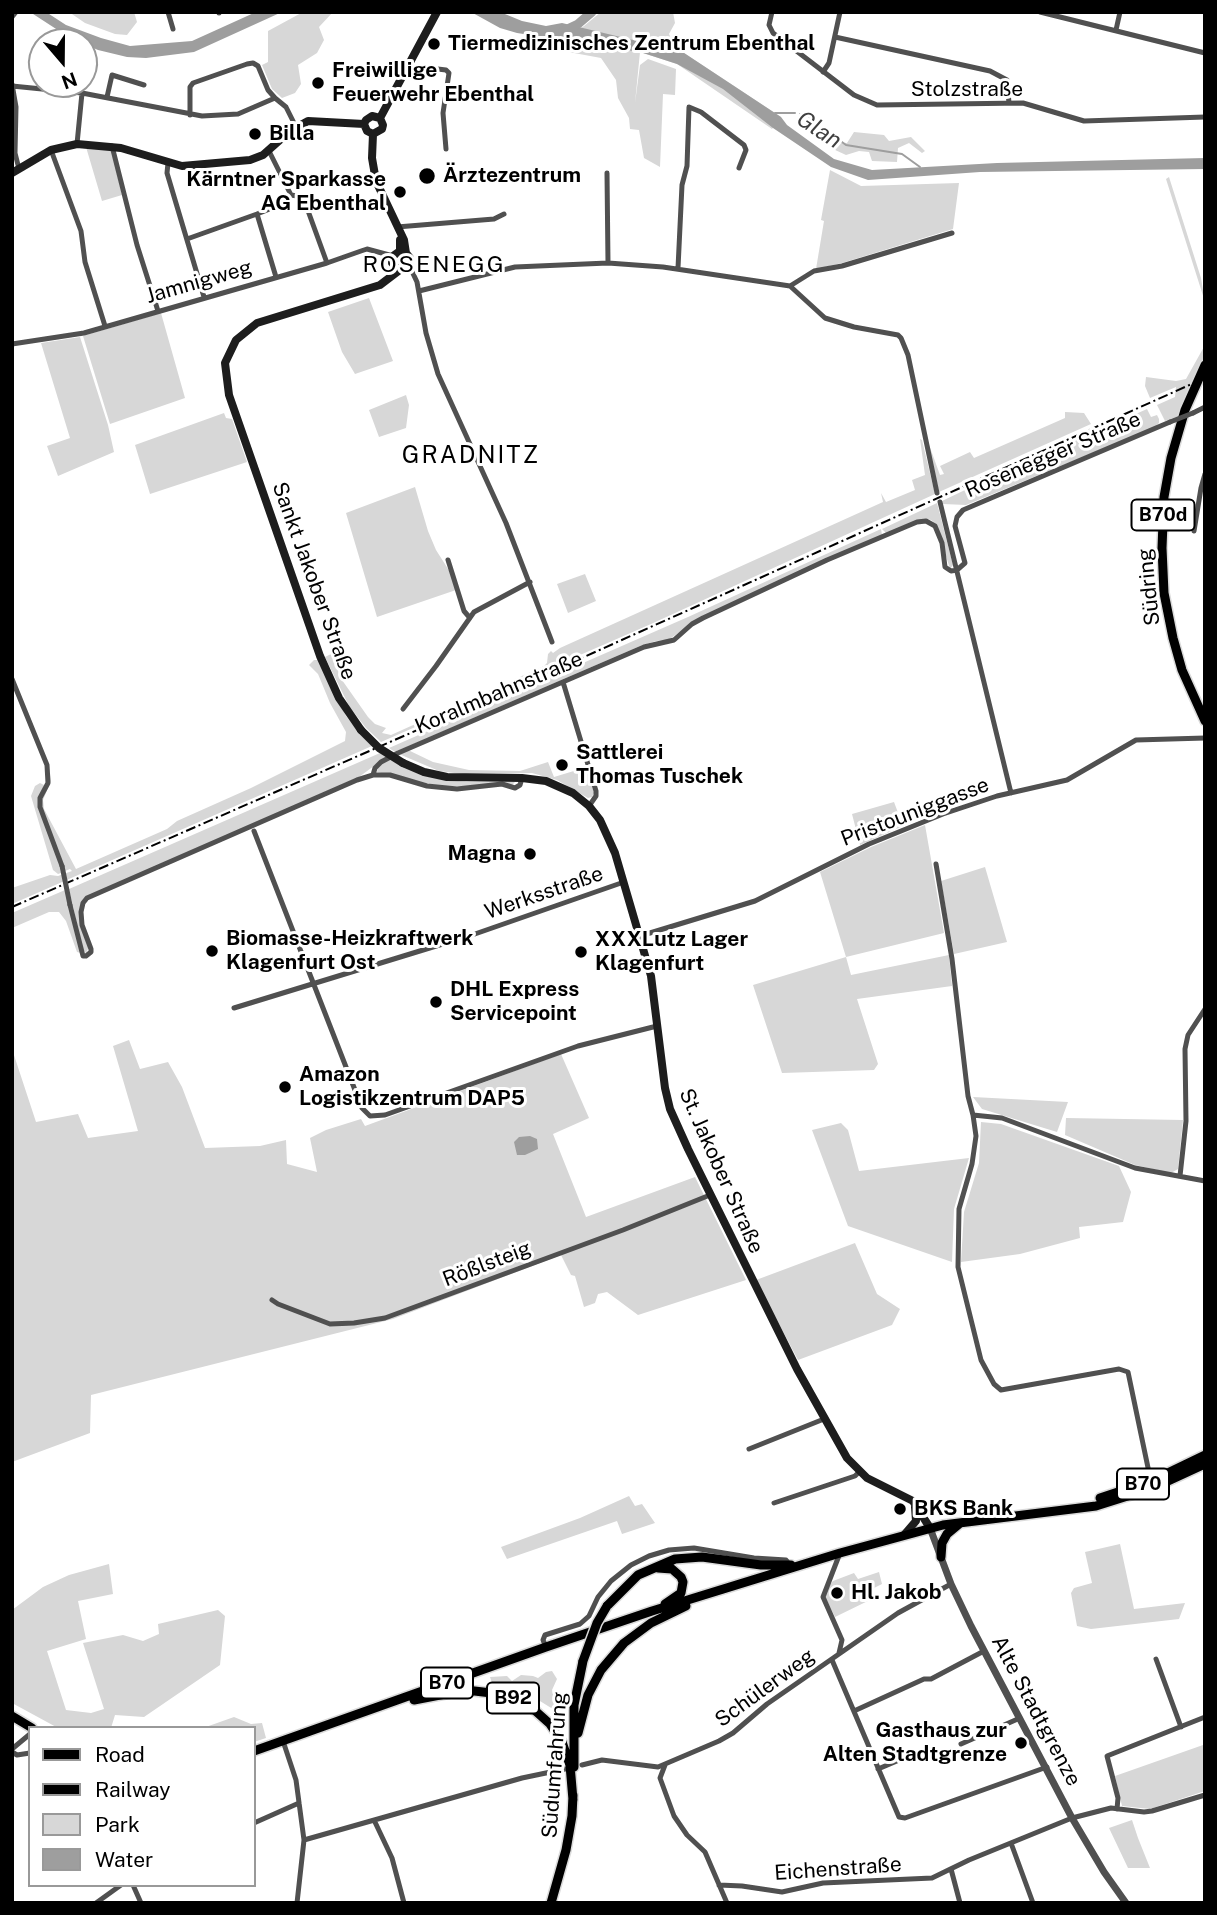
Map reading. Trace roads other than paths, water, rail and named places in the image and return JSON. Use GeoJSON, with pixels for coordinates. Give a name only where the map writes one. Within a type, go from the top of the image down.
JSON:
{"type":"FeatureCollection","features":[{"type":"Feature","properties":{"kind":"main road"},"geometry":{"type":"LineString","coordinates":[[380,118],[437,12]]}},
{"type":"Feature","properties":{"kind":"main road"},"geometry":{"type":"LineString","coordinates":[[373,134],[366,131],[364,124],[368,117],[380,118]]}},
{"type":"Feature","properties":{"kind":"main road"},"geometry":{"type":"LineString","coordinates":[[373,134],[382,129],[380,118]]}},
{"type":"Feature","properties":{"kind":"main road"},"geometry":{"type":"LineString","coordinates":[[16,171],[51,150],[77,144],[112,146],[168,163],[191,166],[250,160],[269,151],[296,127],[314,120],[364,124]]}},
{"type":"Feature","properties":{"kind":"main road"},"geometry":{"type":"LineString","coordinates":[[373,134],[374,174],[404,240],[400,253],[401,267]]}},
{"type":"Feature","properties":{"kind":"main road"},"geometry":{"type":"LineString","coordinates":[[400,253],[410,258],[401,267]]}},
{"type":"Feature","properties":{"kind":"main road","name":"Sankt Jakober Straße"},"geometry":{"type":"LineString","coordinates":[[401,267],[370,288],[268,319],[248,329],[231,348],[225,363],[229,395],[323,664],[338,698],[361,730],[379,748],[403,763],[431,774],[454,778],[541,780],[573,793],[589,806]]}},
{"type":"Feature","properties":{"kind":"main road","name":"Südring"},"geometry":{"type":"LineString","coordinates":[[1205,365],[1185,410],[1171,458],[1164,497],[1161,548],[1164,593],[1173,638],[1182,670],[1205,721]]}},
{"type":"Feature","properties":{"kind":"main road","name":"St. Jakober Straße"},"geometry":{"type":"LineString","coordinates":[[589,806],[608,834],[651,976],[670,1109],[710,1195],[824,1419],[847,1458],[859,1472],[913,1502],[930,1528]]}},
{"type":"Feature","properties":{"kind":"main road","name":"B70"},"geometry":{"type":"LineString","coordinates":[[256,1750],[546,1647],[840,1553],[930,1528],[1105,1503],[1152,1484],[1205,1455]]}},
{"type":"Feature","properties":{"kind":"main road","name":"B70"},"geometry":{"type":"LineString","coordinates":[[1152,1484],[1174,1480],[1205,1464]]}},
{"type":"Feature","properties":{"kind":"main road"},"geometry":{"type":"LineString","coordinates":[[1174,1480],[1177,1469]]}},
{"type":"Feature","properties":{"kind":"main road"},"geometry":{"type":"LineString","coordinates":[[904,1535],[916,1521],[913,1502]]}},
{"type":"Feature","properties":{"kind":"main road"},"geometry":{"type":"LineString","coordinates":[[941,1557],[942,1543],[947,1534],[962,1523]]}},
{"type":"Feature","properties":{"kind":"main road","name":"Südumfahrung"},"geometry":{"type":"LineString","coordinates":[[551,1903],[566,1850],[573,1800],[574,1705],[583,1661],[597,1623],[607,1606],[628,1583],[649,1569],[676,1559],[688,1557],[761,1565],[803,1565]]}},
{"type":"Feature","properties":{"kind":"main road"},"geometry":{"type":"LineString","coordinates":[[649,1569],[672,1569],[683,1582],[681,1593],[676,1598],[653,1611]]}},
{"type":"Feature","properties":{"kind":"main road","name":"B92"},"geometry":{"type":"LineString","coordinates":[[574,1748],[588,1695],[601,1670],[624,1643],[651,1623],[709,1595]]}},
{"type":"Feature","properties":{"kind":"main road","name":"B92"},"geometry":{"type":"LineString","coordinates":[[388,1705],[466,1690],[500,1693],[519,1701],[541,1714],[562,1742],[570,1765],[573,1800]]}},
{"type":"Feature","properties":{"kind":"main road"},"geometry":{"type":"LineString","coordinates":[[12,1716],[29,1726]]}},
{"type":"Feature","properties":{"kind":"street"},"geometry":{"type":"LineString","coordinates":[[168,12],[173,29]]}},
{"type":"Feature","properties":{"kind":"street","name":"Stolzstraße"},"geometry":{"type":"LineString","coordinates":[[772,12],[769,25],[771,30],[854,95],[877,105],[1030,104],[1083,121],[1205,117]]}},
{"type":"Feature","properties":{"kind":"street"},"geometry":{"type":"LineString","coordinates":[[824,72],[830,63],[840,12]]}},
{"type":"Feature","properties":{"kind":"street"},"geometry":{"type":"LineString","coordinates":[[1040,12],[1066,15],[1205,53]]}},
{"type":"Feature","properties":{"kind":"street"},"geometry":{"type":"LineString","coordinates":[[1116,30],[1120,12]]}},
{"type":"Feature","properties":{"kind":"street"},"geometry":{"type":"LineString","coordinates":[[835,37],[990,71],[1007,80],[1009,103]]}},
{"type":"Feature","properties":{"kind":"street"},"geometry":{"type":"LineString","coordinates":[[190,115],[190,87],[193,83],[253,63],[258,66],[268,90],[284,105],[296,127]]}},
{"type":"Feature","properties":{"kind":"street"},"geometry":{"type":"LineString","coordinates":[[421,67],[446,70],[449,73],[443,113],[446,149]]}},
{"type":"Feature","properties":{"kind":"street"},"geometry":{"type":"LineString","coordinates":[[107,97],[112,75],[144,85]]}},
{"type":"Feature","properties":{"kind":"street"},"geometry":{"type":"LineString","coordinates":[[12,85],[16,107],[16,171]]}},
{"type":"Feature","properties":{"kind":"street"},"geometry":{"type":"LineString","coordinates":[[98,96],[190,115],[238,114],[275,98]]}},
{"type":"Feature","properties":{"kind":"street"},"geometry":{"type":"LineString","coordinates":[[77,144],[82,98]]}},
{"type":"Feature","properties":{"kind":"street"},"geometry":{"type":"LineString","coordinates":[[678,268],[689,107],[701,112],[744,145],[747,150],[740,168]]}},
{"type":"Feature","properties":{"kind":"street"},"geometry":{"type":"LineString","coordinates":[[112,146],[134,234],[158,310]]}},
{"type":"Feature","properties":{"kind":"street"},"geometry":{"type":"LineString","coordinates":[[51,150],[81,231],[85,262],[104,326]]}},
{"type":"Feature","properties":{"kind":"street"},"geometry":{"type":"LineString","coordinates":[[269,151],[291,195]]}},
{"type":"Feature","properties":{"kind":"street"},"geometry":{"type":"LineString","coordinates":[[168,163],[167,173],[205,297]]}},
{"type":"Feature","properties":{"kind":"street"},"geometry":{"type":"LineString","coordinates":[[607,173],[608,263]]}},
{"type":"Feature","properties":{"kind":"street"},"geometry":{"type":"LineString","coordinates":[[187,239],[285,203],[291,195]]}},
{"type":"Feature","properties":{"kind":"street"},"geometry":{"type":"LineString","coordinates":[[291,195],[303,197],[327,262]]}},
{"type":"Feature","properties":{"kind":"street"},"geometry":{"type":"LineString","coordinates":[[257,214],[275,277]]}},
{"type":"Feature","properties":{"kind":"street"},"geometry":{"type":"LineString","coordinates":[[397,227],[494,219],[504,214]]}},
{"type":"Feature","properties":{"kind":"street"},"geometry":{"type":"LineString","coordinates":[[419,291],[515,267],[608,263],[678,268],[790,286],[814,271],[842,266],[952,233]]}},
{"type":"Feature","properties":{"kind":"street","name":"Jamnigweg"},"geometry":{"type":"LineString","coordinates":[[12,345],[78,335],[367,249],[400,253]]}},
{"type":"Feature","properties":{"kind":"street"},"geometry":{"type":"LineString","coordinates":[[401,267],[414,273],[438,374],[506,523],[552,642]]}},
{"type":"Feature","properties":{"kind":"street","name":"Rosenegger Straße"},"geometry":{"type":"LineString","coordinates":[[790,286],[825,318],[854,327],[898,335],[901,338],[908,355],[937,493]]}},
{"type":"Feature","properties":{"kind":"street","name":"Rosenegger Straße"},"geometry":{"type":"LineString","coordinates":[[940,502],[957,570],[965,564],[955,526],[957,517],[963,510],[1205,407]]}},
{"type":"Feature","properties":{"kind":"street"},"geometry":{"type":"LineString","coordinates":[[1194,531],[1205,474]]}},
{"type":"Feature","properties":{"kind":"street","name":"Koralmbahnstraße"},"geometry":{"type":"LineString","coordinates":[[12,679],[39,741],[48,770],[48,783],[40,799],[40,807],[62,866],[83,956],[89,955],[91,948],[82,925],[81,908],[90,897],[373,775],[375,768],[386,759],[649,645],[674,640],[698,620],[827,560],[917,522],[929,521],[935,526],[942,543],[945,567],[951,571],[957,570]]}},
{"type":"Feature","properties":{"kind":"street"},"geometry":{"type":"LineString","coordinates":[[448,560],[464,611],[470,618]]}},
{"type":"Feature","properties":{"kind":"street"},"geometry":{"type":"LineString","coordinates":[[957,570],[1011,793]]}},
{"type":"Feature","properties":{"kind":"street"},"geometry":{"type":"LineString","coordinates":[[403,709],[474,612],[530,582]]}},
{"type":"Feature","properties":{"kind":"street"},"geometry":{"type":"LineString","coordinates":[[563,682],[597,791],[589,806]]}},
{"type":"Feature","properties":{"kind":"street","name":"Pristouniggasse"},"geometry":{"type":"LineString","coordinates":[[640,936],[755,901],[869,844],[943,814],[1011,793],[1067,780],[1136,740],[1204,738]]}},
{"type":"Feature","properties":{"kind":"street"},"geometry":{"type":"LineString","coordinates":[[373,775],[394,775],[427,786],[451,789],[499,784],[514,788],[520,785],[522,778]]}},
{"type":"Feature","properties":{"kind":"street"},"geometry":{"type":"LineString","coordinates":[[254,831],[362,1108],[370,1116],[385,1115],[578,1046],[657,1026]]}},
{"type":"Feature","properties":{"kind":"street"},"geometry":{"type":"LineString","coordinates":[[936,864],[976,1136],[972,1164],[959,1209],[958,1267],[981,1360],[994,1384],[1001,1390],[1119,1369],[1128,1372],[1152,1484]]}},
{"type":"Feature","properties":{"kind":"street","name":"Werksstraße"},"geometry":{"type":"LineString","coordinates":[[234,1008],[472,935],[624,882]]}},
{"type":"Feature","properties":{"kind":"street"},"geometry":{"type":"LineString","coordinates":[[1180,1176],[1186,1121],[1185,1049],[1188,1035],[1205,1009]]}},
{"type":"Feature","properties":{"kind":"street"},"geometry":{"type":"LineString","coordinates":[[973,1115],[1002,1118],[1135,1168],[1205,1181]]}},
{"type":"Feature","properties":{"kind":"street","name":"Rößlsteig"},"geometry":{"type":"LineString","coordinates":[[272,1300],[330,1324],[354,1324],[385,1318],[710,1195]]}},
{"type":"Feature","properties":{"kind":"street"},"geometry":{"type":"LineString","coordinates":[[749,1449],[824,1419]]}},
{"type":"Feature","properties":{"kind":"street"},"geometry":{"type":"LineString","coordinates":[[774,1503],[855,1476],[859,1472]]}},
{"type":"Feature","properties":{"kind":"street","name":"Alte Stadtgrenze"},"geometry":{"type":"LineString","coordinates":[[930,1528],[951,1584],[984,1651],[1072,1818],[1126,1903]]}},
{"type":"Feature","properties":{"kind":"street"},"geometry":{"type":"LineString","coordinates":[[546,1647],[543,1640],[545,1635],[573,1628],[585,1620],[611,1581],[631,1565],[649,1556],[668,1550],[694,1548],[754,1558],[786,1560],[790,1565]]}},
{"type":"Feature","properties":{"kind":"street"},"geometry":{"type":"LineString","coordinates":[[839,1653],[842,1640],[823,1597],[840,1553]]}},
{"type":"Feature","properties":{"kind":"street","name":"Schülerweg"},"geometry":{"type":"LineString","coordinates":[[582,1765],[602,1760],[642,1763],[653,1767],[665,1765],[733,1732],[767,1704],[839,1653],[898,1613],[951,1584]]}},
{"type":"Feature","properties":{"kind":"street"},"geometry":{"type":"LineString","coordinates":[[842,1640],[852,1645]]}},
{"type":"Feature","properties":{"kind":"street"},"geometry":{"type":"LineString","coordinates":[[854,1711],[924,1679],[931,1679],[984,1651]]}},
{"type":"Feature","properties":{"kind":"street"},"geometry":{"type":"LineString","coordinates":[[1156,1659],[1181,1727]]}},
{"type":"Feature","properties":{"kind":"street"},"geometry":{"type":"LineString","coordinates":[[832,1660],[897,1814],[902,1818],[1047,1767]]}},
{"type":"Feature","properties":{"kind":"street"},"geometry":{"type":"LineString","coordinates":[[1118,1809],[1118,1798],[1107,1756],[1205,1717]]}},
{"type":"Feature","properties":{"kind":"street"},"geometry":{"type":"LineString","coordinates":[[961,1744],[1020,1718]]}},
{"type":"Feature","properties":{"kind":"street"},"geometry":{"type":"LineString","coordinates":[[28,1736],[12,1750],[17,1755],[28,1753]]}},
{"type":"Feature","properties":{"kind":"street"},"geometry":{"type":"LineString","coordinates":[[284,1741],[296,1780],[304,1840],[297,1903]]}},
{"type":"Feature","properties":{"kind":"street"},"geometry":{"type":"LineString","coordinates":[[878,1769],[911,1755]]}},
{"type":"Feature","properties":{"kind":"street"},"geometry":{"type":"LineString","coordinates":[[660,1777],[665,1765]]}},
{"type":"Feature","properties":{"kind":"street"},"geometry":{"type":"LineString","coordinates":[[653,1767],[660,1777],[676,1820],[705,1852],[727,1903]]}},
{"type":"Feature","properties":{"kind":"street"},"geometry":{"type":"LineString","coordinates":[[304,1840],[522,1778],[565,1769]]}},
{"type":"Feature","properties":{"kind":"street","name":"Eichenstraße"},"geometry":{"type":"LineString","coordinates":[[719,1885],[782,1892],[823,1883],[932,1878],[1072,1818],[1104,1809],[1152,1811],[1205,1795]]}},
{"type":"Feature","properties":{"kind":"street"},"geometry":{"type":"LineString","coordinates":[[256,1822],[299,1803]]}},
{"type":"Feature","properties":{"kind":"street"},"geometry":{"type":"LineString","coordinates":[[374,1820],[392,1858],[404,1903]]}},
{"type":"Feature","properties":{"kind":"street"},"geometry":{"type":"LineString","coordinates":[[1011,1843],[1033,1903]]}},
{"type":"Feature","properties":{"kind":"street"},"geometry":{"type":"LineString","coordinates":[[951,1869],[960,1903]]}},
{"type":"Feature","properties":{"kind":"street"},"geometry":{"type":"LineString","coordinates":[[96,1903],[118,1887]]}},
{"type":"Feature","properties":{"kind":"street"},"geometry":{"type":"LineString","coordinates":[[134,1887],[141,1903]]}},
{"type":"Feature","properties":{"kind":"water"},"geometry":{"type":"Polygon","coordinates":[[[30,12],[46,12],[74,28],[55,28],[30,12]]]}},
{"type":"Feature","properties":{"kind":"water"},"geometry":{"type":"Polygon","coordinates":[[[256,12],[282,12],[194,52],[146,58],[127,57],[98,50],[98,37],[130,46],[192,41],[256,12]]]}},
{"type":"Feature","properties":{"kind":"water"},"geometry":{"type":"Polygon","coordinates":[[[471,12],[500,12],[522,21],[546,26],[562,23],[654,45],[675,47],[781,117],[787,125],[834,159],[872,170],[997,163],[1205,158],[1205,169],[980,172],[868,180],[831,167],[773,128],[723,89],[677,64],[640,52],[517,33],[500,28],[471,12]]]}},
{"type":"Feature","properties":{"kind":"water"},"geometry":{"type":"Polygon","coordinates":[[[530,1136],[537,1139],[538,1149],[525,1155],[517,1155],[514,1142],[519,1137],[530,1136]]]}},
{"type":"Feature","properties":{"kind":"waterway"},"geometry":{"type":"LineString","coordinates":[[563,31],[578,24],[592,12]]}},
{"type":"Feature","properties":{"kind":"waterway","name":"Glan"},"geometry":{"type":"LineString","coordinates":[[775,113],[795,113]]}},
{"type":"Feature","properties":{"kind":"waterway","name":"Glan"},"geometry":{"type":"LineString","coordinates":[[800,114],[804,114],[846,145],[902,154],[920,167]]}},
{"type":"Feature","properties":{"kind":"railway"},"geometry":{"type":"LineString","coordinates":[[12,907],[555,670],[1205,378]]}},
{"type":"Feature","properties":{"kind":"place","name":"Tiermedizinisches Zentrum Ebenthal"},"geometry":{"type":"Point","coordinates":[434,44]}},
{"type":"Feature","properties":{"kind":"place","name":"Freiwillige Feuerwehr Ebenthal"},"geometry":{"type":"Point","coordinates":[318,83]}},
{"type":"Feature","properties":{"kind":"place","name":"Billa"},"geometry":{"type":"Point","coordinates":[255,134]}},
{"type":"Feature","properties":{"kind":"place","name":"Ärztezentrum"},"geometry":{"type":"Point","coordinates":[427,176]}},
{"type":"Feature","properties":{"kind":"place","name":"Kärntner Sparkasse AG Ebenthal"},"geometry":{"type":"Point","coordinates":[400,192]}},
{"type":"Feature","properties":{"kind":"place","name":"Sattlerei Thomas Tuschek"},"geometry":{"type":"Point","coordinates":[562,765]}},
{"type":"Feature","properties":{"kind":"place","name":"Magna"},"geometry":{"type":"Point","coordinates":[530,854]}},
{"type":"Feature","properties":{"kind":"place","name":"Biomasse-Heizkraftwerk Klagenfurt Ost"},"geometry":{"type":"Point","coordinates":[212,951]}},
{"type":"Feature","properties":{"kind":"place","name":"XXXLutz Lager Klagenfurt"},"geometry":{"type":"Point","coordinates":[581,952]}},
{"type":"Feature","properties":{"kind":"place","name":"DHL Express Servicepoint"},"geometry":{"type":"Point","coordinates":[436,1002]}},
{"type":"Feature","properties":{"kind":"place","name":"Amazon Logistikzentrum DAP5"},"geometry":{"type":"Point","coordinates":[285,1087]}},
{"type":"Feature","properties":{"kind":"place","name":"BKS Bank"},"geometry":{"type":"Point","coordinates":[900,1509]}},
{"type":"Feature","properties":{"kind":"place","name":"Hl. Jakob"},"geometry":{"type":"Point","coordinates":[837,1593]}},
{"type":"Feature","properties":{"kind":"place","name":"Gasthaus zur Alten Stadtgrenze"},"geometry":{"type":"Point","coordinates":[1021,1743]}},
{"type":"Feature","properties":{"kind":"district","name":"ROSENEGG"},"geometry":{"type":"Point","coordinates":[434,265]}},
{"type":"Feature","properties":{"kind":"district","name":"GRADNITZ"},"geometry":{"type":"Point","coordinates":[471,456]}}]}
